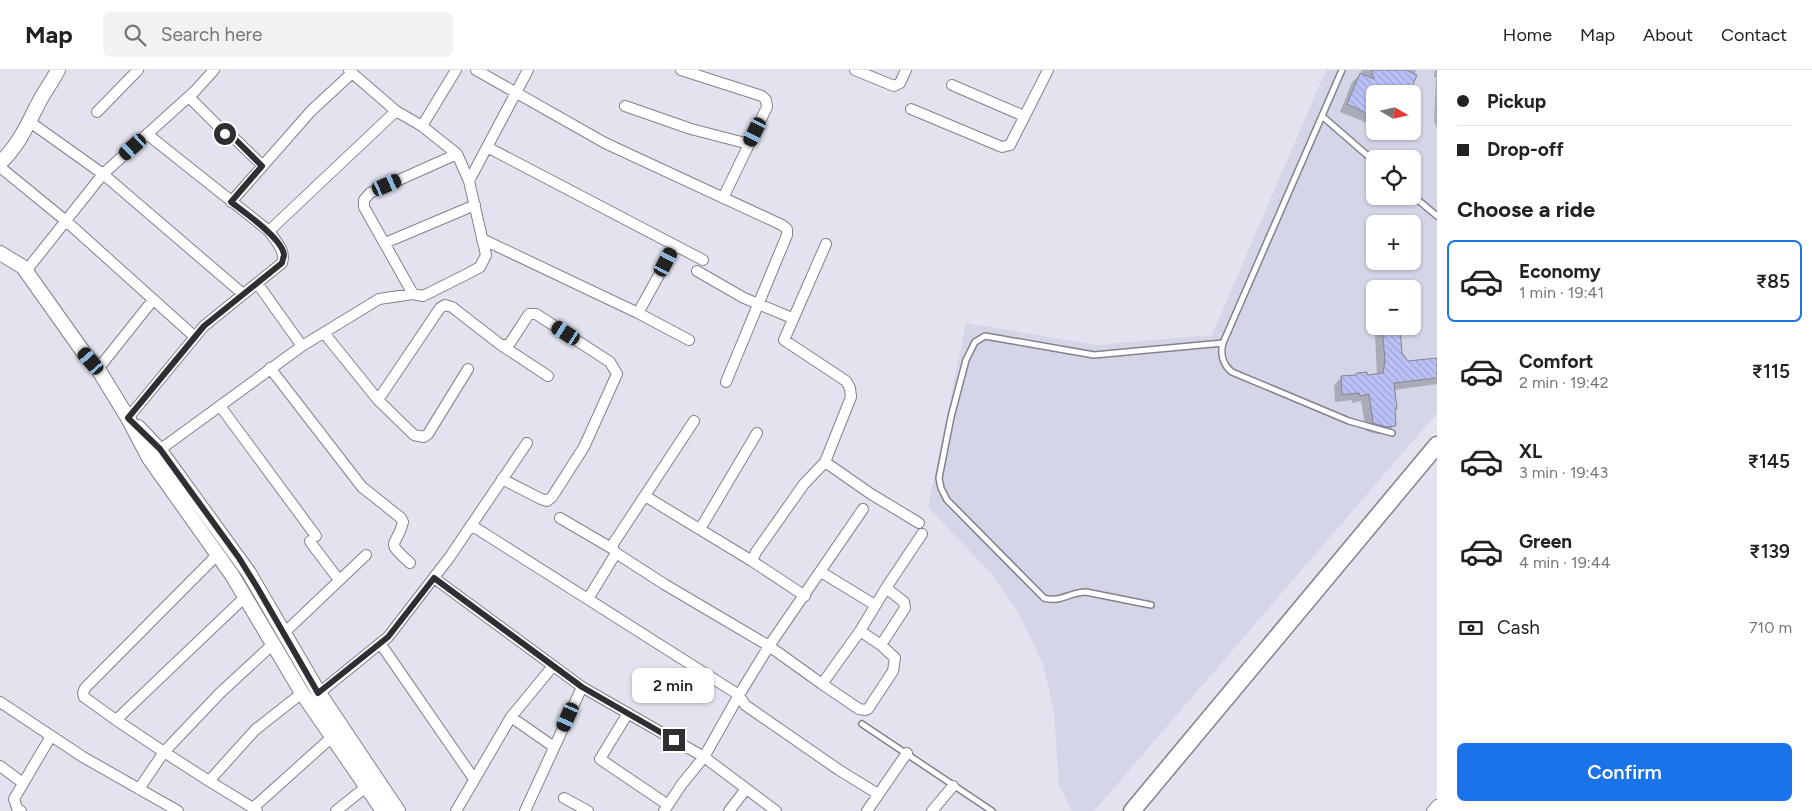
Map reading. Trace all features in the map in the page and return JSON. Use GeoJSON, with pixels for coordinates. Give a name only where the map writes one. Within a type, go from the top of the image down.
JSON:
{"type":"FeatureCollection","features":[{"type":"Feature","properties":{"kind":"main road"},"geometry":{"type":"LineString","coordinates":[[1132,811],[1437,445]]}},
{"type":"Feature","properties":{"kind":"street"},"geometry":{"type":"LineString","coordinates":[[0,163],[12,151],[58,70]]}},
{"type":"Feature","properties":{"kind":"street"},"geometry":{"type":"LineString","coordinates":[[98,112],[138,70]]}},
{"type":"Feature","properties":{"kind":"street"},"geometry":{"type":"LineString","coordinates":[[26,271],[103,174],[188,97],[214,70]]}},
{"type":"Feature","properties":{"kind":"street"},"geometry":{"type":"LineString","coordinates":[[422,126],[456,70]]}},
{"type":"Feature","properties":{"kind":"street"},"geometry":{"type":"LineString","coordinates":[[476,70],[605,144],[782,225],[787,229],[787,235],[726,382]]}},
{"type":"Feature","properties":{"kind":"street"},"geometry":{"type":"LineString","coordinates":[[469,181],[528,70]]}},
{"type":"Feature","properties":{"kind":"street"},"geometry":{"type":"LineString","coordinates":[[682,70],[762,96],[766,100],[767,107],[723,198]]}},
{"type":"Feature","properties":{"kind":"street"},"geometry":{"type":"LineString","coordinates":[[855,70],[894,86],[900,83],[906,70]]}},
{"type":"Feature","properties":{"kind":"street"},"geometry":{"type":"LineString","coordinates":[[911,109],[1002,147],[1010,145],[1048,70]]}},
{"type":"Feature","properties":{"kind":"street"},"geometry":{"type":"LineString","coordinates":[[154,454],[270,368],[379,299],[413,294],[423,296],[480,266],[486,255],[469,181],[457,154],[422,126],[396,111],[351,72],[312,111],[231,202]]}},
{"type":"Feature","properties":{"kind":"street"},"geometry":{"type":"LineString","coordinates":[[952,85],[1024,116]]}},
{"type":"Feature","properties":{"kind":"street"},"geometry":{"type":"LineString","coordinates":[[188,97],[225,134],[233,137],[262,166]]}},
{"type":"Feature","properties":{"kind":"street"},"geometry":{"type":"LineString","coordinates":[[625,106],[691,129],[749,144]]}},
{"type":"Feature","properties":{"kind":"street"},"geometry":{"type":"LineString","coordinates":[[269,232],[396,111]]}},
{"type":"Feature","properties":{"kind":"street"},"geometry":{"type":"LineString","coordinates":[[30,122],[103,174],[243,294]]}},
{"type":"Feature","properties":{"kind":"street"},"geometry":{"type":"LineString","coordinates":[[128,418],[204,326],[282,263],[284,256],[269,232],[147,134]]}},
{"type":"Feature","properties":{"kind":"street"},"geometry":{"type":"LineString","coordinates":[[487,147],[703,260]]}},
{"type":"Feature","properties":{"kind":"street"},"geometry":{"type":"LineString","coordinates":[[413,294],[364,207],[364,200],[370,193],[457,154]]}},
{"type":"Feature","properties":{"kind":"street"},"geometry":{"type":"LineString","coordinates":[[0,167],[66,221],[195,337]]}},
{"type":"Feature","properties":{"kind":"street"},"geometry":{"type":"LineString","coordinates":[[385,243],[475,205]]}},
{"type":"Feature","properties":{"kind":"street"},"geometry":{"type":"LineString","coordinates":[[482,239],[638,313],[689,340]]}},
{"type":"Feature","properties":{"kind":"street"},"geometry":{"type":"LineString","coordinates":[[752,561],[756,552],[804,484],[825,462],[851,398],[850,388],[846,381],[784,340],[826,244]]}},
{"type":"Feature","properties":{"kind":"street"},"geometry":{"type":"LineString","coordinates":[[638,313],[675,246]]}},
{"type":"Feature","properties":{"kind":"street"},"geometry":{"type":"LineString","coordinates":[[0,253],[23,267],[84,353],[98,369],[128,418],[154,454],[249,573],[318,693],[398,811]]}},
{"type":"Feature","properties":{"kind":"street"},"geometry":{"type":"LineString","coordinates":[[697,271],[744,298],[792,318]]}},
{"type":"Feature","properties":{"kind":"street"},"geometry":{"type":"LineString","coordinates":[[257,283],[302,346]]}},
{"type":"Feature","properties":{"kind":"street"},"geometry":{"type":"LineString","coordinates":[[98,369],[153,300]]}},
{"type":"Feature","properties":{"kind":"street"},"geometry":{"type":"LineString","coordinates":[[378,400],[440,308],[445,305],[452,307],[501,345],[548,376]]}},
{"type":"Feature","properties":{"kind":"street"},"geometry":{"type":"LineString","coordinates":[[501,345],[510,343],[529,314],[532,313],[610,362],[617,374],[584,447],[552,497],[547,501],[541,499],[502,479]]}},
{"type":"Feature","properties":{"kind":"street"},"geometry":{"type":"LineString","coordinates":[[324,333],[378,400],[414,435],[424,437],[428,434],[468,369]]}},
{"type":"Feature","properties":{"kind":"street"},"geometry":{"type":"LineString","coordinates":[[270,368],[362,487],[401,518],[402,526],[394,540],[394,545],[395,549],[410,563]]}},
{"type":"Feature","properties":{"kind":"street"},"geometry":{"type":"LineString","coordinates":[[220,406],[313,538],[310,543],[339,580]]}},
{"type":"Feature","properties":{"kind":"street"},"geometry":{"type":"LineString","coordinates":[[588,599],[614,551],[613,544],[694,421]]}},
{"type":"Feature","properties":{"kind":"street"},"geometry":{"type":"LineString","coordinates":[[700,530],[757,433]]}},
{"type":"Feature","properties":{"kind":"street"},"geometry":{"type":"LineString","coordinates":[[318,693],[388,637],[434,578],[527,443]]}},
{"type":"Feature","properties":{"kind":"street"},"geometry":{"type":"LineString","coordinates":[[154,454],[246,596],[302,693],[383,811]]}},
{"type":"Feature","properties":{"kind":"street"},"geometry":{"type":"LineString","coordinates":[[822,684],[860,630],[921,528],[825,462]]}},
{"type":"Feature","properties":{"kind":"street"},"geometry":{"type":"LineString","coordinates":[[645,496],[752,561],[805,596]]}},
{"type":"Feature","properties":{"kind":"street"},"geometry":{"type":"LineString","coordinates":[[628,713],[600,759],[666,808],[682,784],[704,757],[769,646],[863,509]]}},
{"type":"Feature","properties":{"kind":"street"},"geometry":{"type":"LineString","coordinates":[[560,518],[664,584],[769,646],[859,709],[865,710],[868,709],[893,671],[895,658],[860,630]]}},
{"type":"Feature","properties":{"kind":"street"},"geometry":{"type":"LineString","coordinates":[[471,525],[739,695],[745,705],[839,770],[878,794]]}},
{"type":"Feature","properties":{"kind":"street"},"geometry":{"type":"LineString","coordinates":[[218,554],[85,688],[84,697],[164,752],[255,810],[332,738]]}},
{"type":"Feature","properties":{"kind":"street"},"geometry":{"type":"LineString","coordinates":[[284,633],[366,555]]}},
{"type":"Feature","properties":{"kind":"street"},"geometry":{"type":"LineString","coordinates":[[821,572],[875,605]]}},
{"type":"Feature","properties":{"kind":"street"},"geometry":{"type":"LineString","coordinates":[[434,578],[582,687],[704,757],[776,811]]}},
{"type":"Feature","properties":{"kind":"street"},"geometry":{"type":"LineString","coordinates":[[881,645],[906,604],[886,588]]}},
{"type":"Feature","properties":{"kind":"street"},"geometry":{"type":"LineString","coordinates":[[116,720],[246,596]]}},
{"type":"Feature","properties":{"kind":"street"},"geometry":{"type":"LineString","coordinates":[[380,643],[474,779]]}},
{"type":"Feature","properties":{"kind":"street"},"geometry":{"type":"LineString","coordinates":[[140,789],[164,752],[220,693],[274,644]]}},
{"type":"Feature","properties":{"kind":"street"},"geometry":{"type":"LineString","coordinates":[[456,811],[511,717],[553,666]]}},
{"type":"Feature","properties":{"kind":"street"},"geometry":{"type":"LineString","coordinates":[[525,811],[582,687]]}},
{"type":"Feature","properties":{"kind":"street"},"geometry":{"type":"LineString","coordinates":[[209,781],[256,730],[302,693]]}},
{"type":"Feature","properties":{"kind":"street"},"geometry":{"type":"LineString","coordinates":[[0,702],[83,757],[178,811]]}},
{"type":"Feature","properties":{"kind":"street"},"geometry":{"type":"LineString","coordinates":[[511,717],[554,747]]}},
{"type":"Feature","properties":{"kind":"street"},"geometry":{"type":"LineString","coordinates":[[21,811],[16,808],[14,799],[51,736]]}},
{"type":"Feature","properties":{"kind":"street"},"geometry":{"type":"LineString","coordinates":[[867,811],[907,753]]}},
{"type":"Feature","properties":{"kind":"street"},"geometry":{"type":"LineString","coordinates":[[0,766],[23,783]]}},
{"type":"Feature","properties":{"kind":"street"},"geometry":{"type":"LineString","coordinates":[[932,811],[953,786]]}},
{"type":"Feature","properties":{"kind":"street"},"geometry":{"type":"LineString","coordinates":[[336,811],[366,787]]}},
{"type":"Feature","properties":{"kind":"street"},"geometry":{"type":"LineString","coordinates":[[729,811],[746,789]]}},
{"type":"Feature","properties":{"kind":"street"},"geometry":{"type":"LineString","coordinates":[[564,798],[588,811]]}},
{"type":"Feature","properties":{"kind":"street"},"geometry":{"type":"LineString","coordinates":[[1432,811],[1437,805]]}},
{"type":"Feature","properties":{"kind":"lane"},"geometry":{"type":"LineString","coordinates":[[1342,70],[1221,349],[1223,360],[1232,372],[1349,421],[1392,432]]}},
{"type":"Feature","properties":{"kind":"lane"},"geometry":{"type":"LineString","coordinates":[[1322,116],[1366,154]]}},
{"type":"Feature","properties":{"kind":"lane"},"geometry":{"type":"LineString","coordinates":[[1421,202],[1437,216]]}},
{"type":"Feature","properties":{"kind":"lane"},"geometry":{"type":"LineString","coordinates":[[1151,605],[1086,592],[1078,592],[1060,600],[1044,598],[947,500],[941,488],[939,478],[951,417],[966,360],[975,342],[985,336],[1094,355],[1222,343]]}},
{"type":"Feature","properties":{"kind":"lane"},"geometry":{"type":"LineString","coordinates":[[862,724],[992,811]]}},
{"type":"Feature","properties":{"kind":"shaded area"},"geometry":{"type":"Polygon","coordinates":[[[1326,70],[1437,70],[1437,413],[1094,811],[1072,811],[1059,785],[1054,712],[1043,664],[1017,610],[989,571],[928,507],[966,323],[1096,345],[1212,335],[1326,70]]]}},
{"type":"Feature","properties":{"kind":"building"},"geometry":{"type":"Polygon","coordinates":[[[1371,70],[1406,70],[1417,75],[1413,85],[1366,85],[1366,113],[1347,104],[1360,73],[1374,79],[1371,70]]]}},
{"type":"Feature","properties":{"kind":"building"},"geometry":{"type":"Polygon","coordinates":[[[1383,335],[1401,335],[1402,353],[1408,361],[1437,358],[1437,378],[1394,383],[1397,409],[1395,409],[1396,426],[1386,427],[1373,423],[1369,394],[1360,396],[1359,393],[1342,395],[1341,376],[1367,372],[1367,375],[1383,373],[1385,361],[1383,335]]]}},
{"type":"Feature","properties":{"kind":"route"},"geometry":{"type":"LineString","coordinates":[[225,134],[233,137],[262,166],[231,202],[269,232],[282,250],[284,256],[282,263],[204,326],[128,418],[160,449],[239,558],[318,693],[388,637],[434,578],[582,687],[674,740]]}}]}
